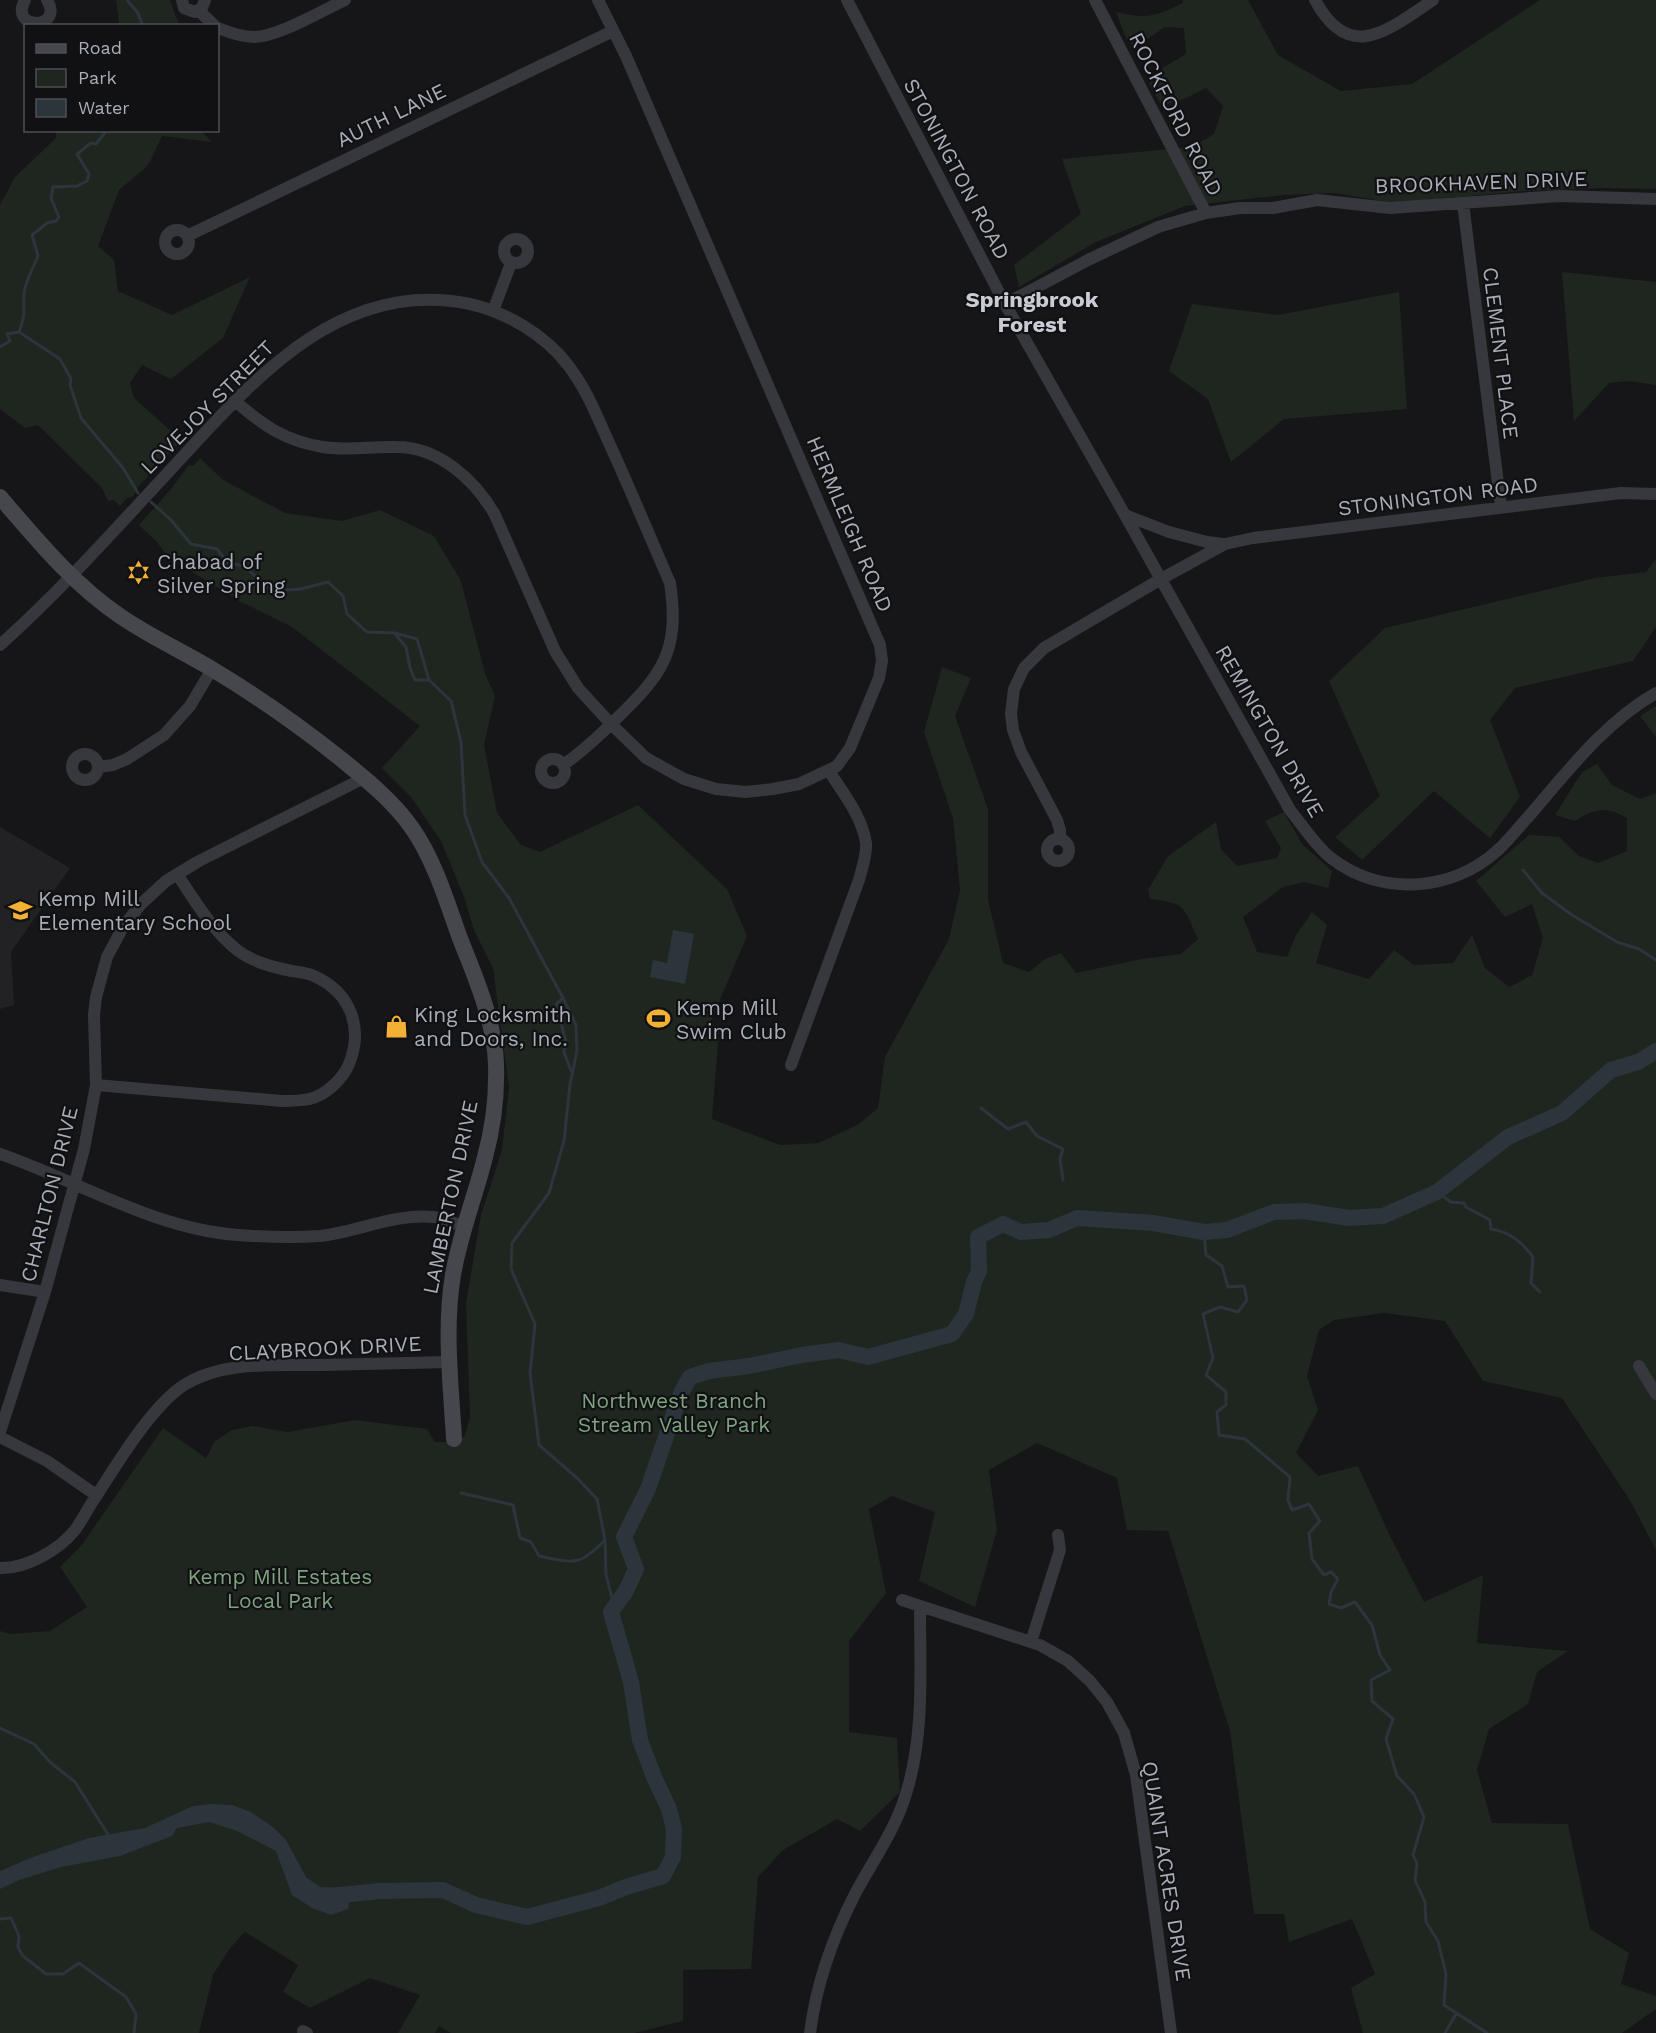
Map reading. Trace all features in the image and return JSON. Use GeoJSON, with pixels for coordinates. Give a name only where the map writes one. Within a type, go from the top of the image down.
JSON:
{"type":"FeatureCollection","features":[{"type":"Feature","properties":{"kind":"street"},"geometry":{"type":"LineString","coordinates":[[25,0],[22,6],[23,14],[28,21],[35,24],[45,21],[50,14],[51,6],[47,0]]}},
{"type":"Feature","properties":{"kind":"street"},"geometry":{"type":"LineString","coordinates":[[182,0],[187,10],[202,5],[214,24]]}},
{"type":"Feature","properties":{"kind":"street","name":"HERMLEIGH ROAD"},"geometry":{"type":"LineString","coordinates":[[598,0],[626,56],[880,645],[881,669],[875,689],[850,748],[837,766],[829,771]]}},
{"type":"Feature","properties":{"kind":"street","name":"STONINGTON ROAD"},"geometry":{"type":"LineString","coordinates":[[847,0],[1005,304],[1125,515],[1169,532],[1224,544]]}},
{"type":"Feature","properties":{"kind":"street","name":"ROCKFORD ROAD"},"geometry":{"type":"LineString","coordinates":[[1095,0],[1206,213]]}},
{"type":"Feature","properties":{"kind":"street"},"geometry":{"type":"LineString","coordinates":[[1315,0],[1334,27],[1351,35],[1370,36],[1382,33],[1432,0]]}},
{"type":"Feature","properties":{"kind":"street"},"geometry":{"type":"LineString","coordinates":[[219,28],[243,36],[273,34],[340,1]]}},
{"type":"Feature","properties":{"kind":"street","name":"AUTH LANE"},"geometry":{"type":"LineString","coordinates":[[187,236],[613,31]]}},
{"type":"Feature","properties":{"kind":"street","name":"BROOKHAVEN DRIVE"},"geometry":{"type":"LineString","coordinates":[[1005,304],[1088,260],[1158,227],[1206,213],[1240,208],[1273,208],[1317,200],[1390,208],[1560,196],[1656,199]]}},
{"type":"Feature","properties":{"kind":"street","name":"CLEMENT PLACE"},"geometry":{"type":"LineString","coordinates":[[1463,203],[1501,507]]}},
{"type":"Feature","properties":{"kind":"street"},"geometry":{"type":"LineString","coordinates":[[493,311],[511,262]]}},
{"type":"Feature","properties":{"kind":"street","name":"LOVEJOY STREET"},"geometry":{"type":"LineString","coordinates":[[0,645],[36,613],[235,401],[279,359],[330,325],[354,314],[404,300],[446,299],[484,307],[538,336],[566,362],[586,391],[670,583],[674,609],[672,639],[659,673],[639,697],[611,724],[579,754],[563,765]]}},
{"type":"Feature","properties":{"kind":"street"},"geometry":{"type":"LineString","coordinates":[[235,401],[263,425],[293,440],[325,448],[401,446],[449,464],[469,479],[487,500],[495,515],[555,651],[578,688],[646,758],[660,767],[684,779],[716,789],[746,792],[799,783],[829,771],[856,813],[866,842],[866,856],[791,1065]]}},
{"type":"Feature","properties":{"kind":"street","name":"STONINGTON ROAD"},"geometry":{"type":"LineString","coordinates":[[1060,839],[1057,820],[1022,753],[1013,730],[1011,714],[1014,689],[1024,668],[1044,648],[1161,579],[1224,544],[1253,538],[1621,493],[1656,494]]}},
{"type":"Feature","properties":{"kind":"street","name":"LAMBERTON DRIVE"},"geometry":{"type":"LineString","coordinates":[[0,497],[49,554],[97,599],[122,617],[212,669],[296,723],[364,777],[393,804],[426,851],[476,977],[493,1035],[496,1064],[491,1128],[485,1157],[463,1226],[452,1278],[449,1320],[454,1439]]}},
{"type":"Feature","properties":{"kind":"street","name":"REMINGTON DRIVE"},"geometry":{"type":"LineString","coordinates":[[1125,515],[1290,810],[1316,844],[1358,875],[1400,886],[1428,884],[1453,877],[1477,866],[1499,850],[1580,758],[1622,717],[1656,693]]}},
{"type":"Feature","properties":{"kind":"street"},"geometry":{"type":"LineString","coordinates":[[98,767],[113,765],[127,759],[164,735],[189,706],[212,669]]}},
{"type":"Feature","properties":{"kind":"street","name":"CHARLTON DRIVE"},"geometry":{"type":"LineString","coordinates":[[0,1432],[45,1292],[84,1149],[96,1085],[96,997],[106,957],[123,927],[141,904],[166,881],[199,861],[364,777]]}},
{"type":"Feature","properties":{"kind":"street"},"geometry":{"type":"LineString","coordinates":[[96,1085],[282,1101],[309,1099],[318,1096],[332,1086],[345,1072],[350,1062],[355,1033],[353,1018],[348,1003],[338,992],[314,975],[272,967],[236,949],[211,924],[177,874]]}},
{"type":"Feature","properties":{"kind":"street"},"geometry":{"type":"LineString","coordinates":[[0,1154],[161,1219],[194,1228],[235,1235],[320,1236],[398,1220],[425,1217],[435,1217],[463,1226]]}},
{"type":"Feature","properties":{"kind":"street"},"geometry":{"type":"LineString","coordinates":[[0,1285],[45,1292]]}},
{"type":"Feature","properties":{"kind":"street","name":"CLAYBROOK DRIVE"},"geometry":{"type":"LineString","coordinates":[[0,1569],[29,1562],[64,1541],[75,1530],[96,1495],[151,1417],[164,1402],[185,1385],[208,1374],[244,1367],[450,1362]]}},
{"type":"Feature","properties":{"kind":"street"},"geometry":{"type":"LineString","coordinates":[[1639,1366],[1656,1394]]}},
{"type":"Feature","properties":{"kind":"street"},"geometry":{"type":"LineString","coordinates":[[0,1437],[47,1461],[96,1495]]}},
{"type":"Feature","properties":{"kind":"street"},"geometry":{"type":"LineString","coordinates":[[1031,1642],[1060,1550],[1058,1535]]}},
{"type":"Feature","properties":{"kind":"street","name":"QUAINT ACRES DRIVE"},"geometry":{"type":"LineString","coordinates":[[902,1600],[1040,1645],[1068,1662],[1090,1681],[1107,1702],[1124,1733],[1136,1775],[1171,2033]]}},
{"type":"Feature","properties":{"kind":"street"},"geometry":{"type":"LineString","coordinates":[[810,2033],[812,2016],[833,1942],[855,1894],[893,1828],[905,1797],[916,1755],[919,1725],[920,1607]]}},
{"type":"Feature","properties":{"kind":"shaded area","name":"Kemp Mill Elementary School"},"geometry":{"type":"Polygon","coordinates":[[[0,827],[70,868],[11,952],[14,1005],[0,1009],[0,827]]]}},
{"type":"Feature","properties":{"kind":"green space"},"geometry":{"type":"Polygon","coordinates":[[[116,0],[170,0],[179,24],[118,24],[116,0]]]}},
{"type":"Feature","properties":{"kind":"green space"},"geometry":{"type":"Polygon","coordinates":[[[1183,0],[1248,0],[1278,55],[1341,91],[1412,84],[1540,0],[1656,0],[1656,189],[1522,191],[1395,203],[1334,193],[1284,195],[1185,206],[1096,242],[1019,287],[1014,265],[1081,214],[1062,159],[1192,147],[1214,134],[1223,106],[1206,88],[1184,99],[1162,106],[1149,84],[1164,67],[1186,54],[1184,28],[1165,27],[1134,48],[1126,38],[1116,12],[1135,16],[1157,14],[1183,3],[1183,0]]]}},
{"type":"Feature","properties":{"kind":"green space"},"geometry":{"type":"Polygon","coordinates":[[[56,132],[202,132],[212,142],[162,136],[150,162],[119,190],[98,246],[114,260],[118,291],[172,315],[250,277],[223,338],[171,379],[142,365],[130,383],[134,398],[181,440],[137,488],[133,497],[127,498],[120,506],[114,500],[108,501],[102,488],[38,425],[25,428],[0,409],[0,205],[15,177],[56,138],[56,132]]]}},
{"type":"Feature","properties":{"kind":"green space"},"geometry":{"type":"Polygon","coordinates":[[[1562,272],[1656,282],[1656,385],[1629,381],[1609,383],[1574,421],[1562,272]]]}},
{"type":"Feature","properties":{"kind":"green space"},"geometry":{"type":"Polygon","coordinates":[[[1399,292],[1407,409],[1284,419],[1231,462],[1208,399],[1169,371],[1192,304],[1278,315],[1399,292]]]}},
{"type":"Feature","properties":{"kind":"green space","name":"Northwest Branch Stream Valley Park"},"geometry":{"type":"Polygon","coordinates":[[[200,458],[223,480],[285,513],[342,521],[380,510],[434,536],[461,581],[485,673],[495,696],[484,745],[497,813],[521,845],[540,852],[638,805],[727,889],[747,936],[711,1021],[719,1031],[712,1119],[780,1145],[819,1143],[859,1124],[878,1108],[885,1057],[949,939],[960,890],[953,818],[924,732],[942,667],[971,678],[955,716],[988,809],[988,900],[1003,963],[1029,972],[1045,959],[1061,953],[1076,973],[1142,959],[1181,954],[1198,939],[1186,913],[1171,902],[1150,899],[1148,890],[1168,856],[1216,822],[1221,849],[1237,866],[1277,858],[1281,848],[1265,821],[1284,812],[1302,844],[1332,871],[1328,888],[1304,882],[1283,887],[1243,917],[1257,952],[1287,957],[1296,935],[1312,912],[1327,925],[1316,963],[1369,979],[1394,950],[1414,965],[1453,963],[1472,935],[1485,968],[1509,987],[1532,975],[1543,938],[1532,904],[1505,917],[1476,881],[1529,835],[1559,837],[1579,856],[1598,863],[1627,851],[1627,818],[1619,814],[1601,810],[1589,813],[1575,821],[1555,815],[1582,772],[1597,764],[1612,785],[1640,799],[1656,793],[1656,1550],[1631,1502],[1562,1398],[1483,1381],[1445,1321],[1384,1313],[1334,1320],[1319,1330],[1307,1376],[1318,1410],[1296,1453],[1318,1476],[1358,1466],[1424,1602],[1483,1575],[1477,1643],[1568,1651],[1537,1672],[1528,1704],[1489,1729],[1477,1770],[1492,1823],[1568,1824],[1590,1929],[1629,1953],[1621,1984],[1656,1996],[1656,2009],[1622,2033],[1363,2033],[1351,1988],[1375,1974],[1352,1919],[1289,1942],[1284,1914],[1254,1914],[1230,1731],[1168,1531],[1127,1530],[1117,1478],[1037,1443],[989,1470],[997,1530],[975,1607],[919,1581],[935,1512],[892,1496],[869,1509],[886,1593],[849,1641],[849,1732],[897,1738],[900,1792],[860,1831],[837,1819],[783,1850],[758,1877],[751,1969],[683,1970],[683,2021],[634,2033],[451,2033],[439,2026],[435,2033],[398,2033],[420,1995],[370,1978],[310,2008],[283,1992],[298,1965],[245,1932],[230,1948],[213,1975],[199,2033],[0,2033],[0,1631],[10,1634],[50,1631],[87,1607],[60,1567],[81,1546],[163,1428],[206,1458],[215,1441],[232,1430],[252,1426],[288,1432],[355,1420],[427,1429],[435,1442],[459,1442],[465,1435],[470,1417],[466,1303],[481,1215],[502,1150],[509,1087],[493,968],[474,930],[464,897],[441,841],[411,797],[382,768],[420,726],[292,627],[239,601],[167,556],[157,542],[139,525],[189,465],[193,466],[200,458]]]}},
{"type":"Feature","properties":{"kind":"green space"},"geometry":{"type":"Polygon","coordinates":[[[1656,559],[1656,627],[1633,661],[1515,688],[1490,720],[1520,797],[1490,838],[1434,791],[1362,860],[1335,837],[1380,796],[1329,681],[1385,628],[1595,578],[1646,572],[1656,559]]]}},
{"type":"Feature","properties":{"kind":"green space"},"geometry":{"type":"Polygon","coordinates":[[[1656,706],[1656,737],[1640,716],[1656,706]]]}},
{"type":"Feature","properties":{"kind":"water"},"geometry":{"type":"Polygon","coordinates":[[[673,930],[694,934],[685,984],[650,977],[653,960],[667,963],[673,930]]]}},
{"type":"Feature","properties":{"kind":"water"},"geometry":{"type":"Polygon","coordinates":[[[232,1805],[251,1812],[274,1828],[286,1840],[306,1877],[320,1887],[352,1888],[348,1909],[331,1915],[312,1908],[292,1895],[276,1851],[237,1831],[209,1822],[177,1828],[172,1836],[120,1856],[61,1867],[19,1880],[0,1889],[0,1871],[33,1857],[89,1838],[145,1828],[193,1806],[232,1805]]]}},
{"type":"Feature","properties":{"kind":"waterway"},"geometry":{"type":"LineString","coordinates":[[127,0],[138,13],[142,24]]}},
{"type":"Feature","properties":{"kind":"waterway"},"geometry":{"type":"LineString","coordinates":[[105,132],[96,144],[91,143],[77,154],[89,174],[87,181],[77,186],[53,187],[51,198],[59,217],[32,235],[38,256],[25,288],[23,316],[19,332],[60,359],[71,379],[70,385],[81,418],[123,468],[138,493]]}},
{"type":"Feature","properties":{"kind":"waterway"},"geometry":{"type":"LineString","coordinates":[[0,347],[10,341],[7,334],[19,332]]}},
{"type":"Feature","properties":{"kind":"waterway"},"geometry":{"type":"LineString","coordinates":[[151,502],[171,520],[191,544],[217,549],[228,563],[244,566],[272,591],[301,589],[328,582],[343,596],[347,614],[367,632],[395,633],[417,639],[429,680],[451,701],[461,742],[465,815],[482,862],[509,898],[576,1025],[577,1051],[570,1084],[564,1141],[549,1193],[512,1243],[511,1269],[535,1324],[530,1373],[539,1445],[597,1499],[605,1540],[606,1575],[614,1606]]}},
{"type":"Feature","properties":{"kind":"waterway"},"geometry":{"type":"LineString","coordinates":[[396,635],[406,647],[415,680],[428,680]]}},
{"type":"Feature","properties":{"kind":"waterway"},"geometry":{"type":"LineString","coordinates":[[1523,870],[1542,893],[1572,915],[1617,942],[1639,949],[1656,960]]}},
{"type":"Feature","properties":{"kind":"waterway"},"geometry":{"type":"LineString","coordinates":[[563,998],[556,1004],[566,1042],[564,1052],[571,1071]]}},
{"type":"Feature","properties":{"kind":"waterway"},"geometry":{"type":"LineString","coordinates":[[330,1896],[380,1891],[443,1890],[476,1905],[527,1917],[599,1898],[663,1876],[673,1857],[674,1829],[669,1809],[640,1740],[631,1682],[611,1612],[626,1591],[636,1569],[624,1537],[648,1489],[681,1393],[690,1377],[709,1371],[839,1350],[868,1357],[952,1334],[966,1314],[979,1271],[978,1237],[1003,1224],[1021,1232],[1049,1230],[1077,1218],[1153,1223],[1204,1232],[1227,1230],[1274,1212],[1304,1211],[1349,1218],[1383,1216],[1437,1192],[1508,1137],[1562,1113],[1611,1070],[1638,1062],[1656,1051]]}},
{"type":"Feature","properties":{"kind":"waterway"},"geometry":{"type":"LineString","coordinates":[[981,1108],[1008,1129],[1026,1122],[1037,1136],[1063,1149],[1060,1159],[1063,1180]]}},
{"type":"Feature","properties":{"kind":"waterway"},"geometry":{"type":"LineString","coordinates":[[1437,1192],[1451,1202],[1464,1203],[1466,1207],[1490,1220],[1491,1229],[1515,1238],[1533,1257],[1531,1283],[1540,1292]]}},
{"type":"Feature","properties":{"kind":"waterway"},"geometry":{"type":"LineString","coordinates":[[1204,1232],[1206,1255],[1222,1266],[1228,1287],[1244,1286],[1247,1300],[1238,1312],[1220,1307],[1203,1314],[1213,1358],[1206,1375],[1226,1392],[1226,1405],[1217,1412],[1219,1435],[1245,1439],[1290,1477],[1288,1500],[1292,1510],[1309,1504],[1320,1521],[1309,1533],[1312,1559],[1324,1575],[1331,1572],[1338,1579],[1331,1592],[1329,1604],[1341,1608],[1355,1602],[1372,1625],[1380,1655],[1390,1670],[1371,1680],[1372,1701],[1393,1719],[1386,1739],[1397,1776],[1414,1794],[1424,1817],[1413,1855],[1417,1864],[1415,1880],[1425,1902],[1426,1922],[1438,1941],[1446,1974],[1444,2005],[1487,2033]]}},
{"type":"Feature","properties":{"kind":"waterway"},"geometry":{"type":"LineString","coordinates":[[461,1493],[513,1505],[520,1538],[531,1542],[539,1556],[575,1561],[589,1555],[605,1540]]}},
{"type":"Feature","properties":{"kind":"waterway"},"geometry":{"type":"LineString","coordinates":[[0,1728],[34,1744],[50,1762],[75,1782],[109,1836]]}},
{"type":"Feature","properties":{"kind":"waterway"},"geometry":{"type":"LineString","coordinates":[[0,1919],[11,1918],[19,1936],[18,1947],[22,1955],[46,1974],[63,1974],[79,1963],[126,1997],[136,2014],[134,2033]]}},
{"type":"Feature","properties":{"kind":"waterway"},"geometry":{"type":"LineString","coordinates":[[1445,2033],[1456,2014]]}},
{"type":"Feature","properties":{"kind":"place","name":"Chabad of Silver Spring"},"geometry":{"type":"Point","coordinates":[139,573]}},
{"type":"Feature","properties":{"kind":"place","name":"Kemp Mill Elementary School"},"geometry":{"type":"Point","coordinates":[20,910]}},
{"type":"Feature","properties":{"kind":"place","name":"Kemp Mill Swim Club"},"geometry":{"type":"Point","coordinates":[658,1019]}},
{"type":"Feature","properties":{"kind":"place","name":"King Locksmith and Doors, Inc."},"geometry":{"type":"Point","coordinates":[396,1026]}},
{"type":"Feature","properties":{"kind":"district","name":"Springbrook Forest"},"geometry":{"type":"Point","coordinates":[1032,312]}},
{"type":"Feature","properties":{"kind":"park label","name":"Kemp Mill Estates Local Park"},"geometry":{"type":"Point","coordinates":[280,1588]}}]}
